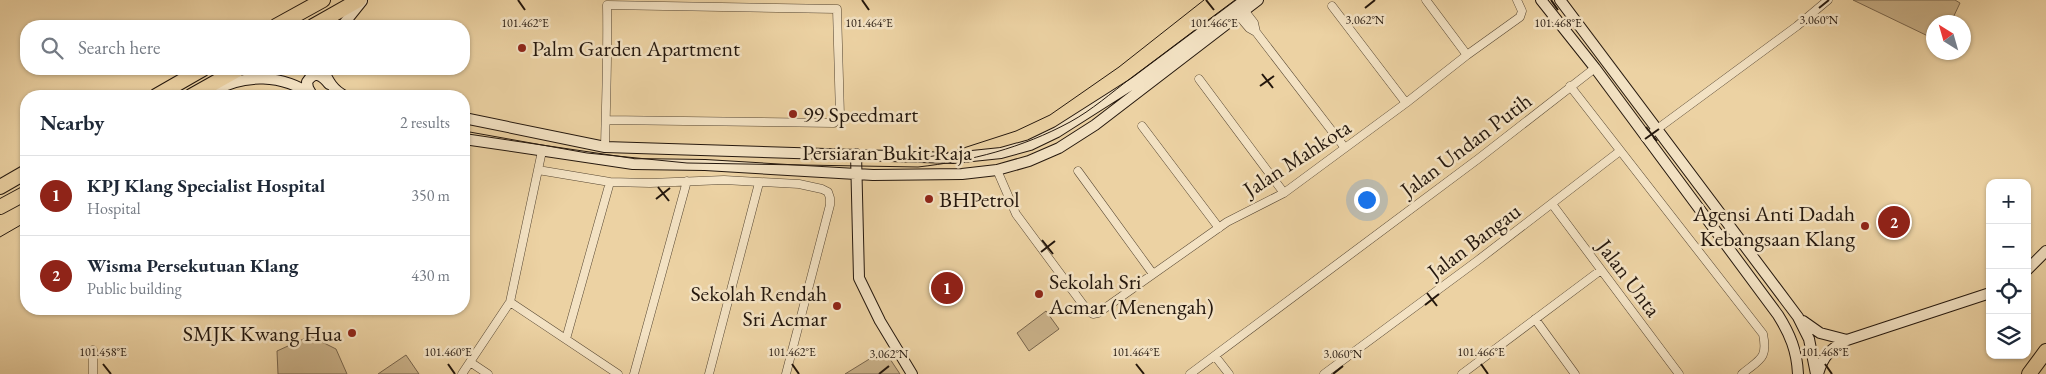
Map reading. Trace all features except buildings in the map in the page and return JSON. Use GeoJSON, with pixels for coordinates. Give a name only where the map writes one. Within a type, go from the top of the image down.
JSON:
{"type":"FeatureCollection","features":[{"type":"Feature","properties":{"kind":"highway"},"geometry":{"type":"LineString","coordinates":[[287,20],[323,0]]}},
{"type":"Feature","properties":{"kind":"highway"},"geometry":{"type":"LineString","coordinates":[[324,20],[359,0]]}},
{"type":"Feature","properties":{"kind":"highway"},"geometry":{"type":"LineString","coordinates":[[166,90],[193,75]]}},
{"type":"Feature","properties":{"kind":"highway"},"geometry":{"type":"LineString","coordinates":[[202,90],[229,75]]}},
{"type":"Feature","properties":{"kind":"highway"},"geometry":{"type":"LineString","coordinates":[[0,187],[20,175]]}},
{"type":"Feature","properties":{"kind":"highway"},"geometry":{"type":"LineString","coordinates":[[0,207],[20,196]]}},
{"type":"Feature","properties":{"kind":"highway"},"geometry":{"type":"LineString","coordinates":[[2029,374],[2046,351]]}},
{"type":"Feature","properties":{"kind":"main road"},"geometry":{"type":"LineString","coordinates":[[347,20],[363,0]]}},
{"type":"Feature","properties":{"kind":"main road","name":"Persiaran Bukit Raja"},"geometry":{"type":"LineString","coordinates":[[470,119],[606,147],[954,158],[1001,153],[1030,144],[1076,122],[1242,8],[1258,0]]}},
{"type":"Feature","properties":{"kind":"main road"},"geometry":{"type":"LineString","coordinates":[[1541,0],[1778,315],[1790,335],[1798,358],[1798,374]]}},
{"type":"Feature","properties":{"kind":"main road"},"geometry":{"type":"LineString","coordinates":[[1560,0],[1798,317],[1810,339],[1817,374]]}},
{"type":"Feature","properties":{"kind":"main road","name":"Persiaran Bukit Raja"},"geometry":{"type":"LineString","coordinates":[[470,139],[633,164],[705,165],[856,174],[920,175],[997,170],[1029,161],[1066,143],[1095,125],[1242,8]]}},
{"type":"Feature","properties":{"kind":"main road"},"geometry":{"type":"LineString","coordinates":[[310,90],[307,82],[316,75]]}},
{"type":"Feature","properties":{"kind":"main road"},"geometry":{"type":"LineString","coordinates":[[320,75],[335,90]]}},
{"type":"Feature","properties":{"kind":"main road"},"geometry":{"type":"LineString","coordinates":[[326,75],[330,84]]}},
{"type":"Feature","properties":{"kind":"main road"},"geometry":{"type":"LineString","coordinates":[[214,90],[242,79],[254,78],[290,84],[302,90]]}},
{"type":"Feature","properties":{"kind":"main road"},"geometry":{"type":"LineString","coordinates":[[856,154],[859,278],[880,321],[912,374]]}},
{"type":"Feature","properties":{"kind":"main road"},"geometry":{"type":"LineString","coordinates":[[2028,269],[2046,251]]}},
{"type":"Feature","properties":{"kind":"main road"},"geometry":{"type":"LineString","coordinates":[[1817,374],[1829,351],[1847,340],[1986,293]]}},
{"type":"Feature","properties":{"kind":"main road"},"geometry":{"type":"LineString","coordinates":[[1798,317],[1820,333],[1847,340]]}},
{"type":"Feature","properties":{"kind":"street"},"geometry":{"type":"LineString","coordinates":[[1426,0],[1467,55]]}},
{"type":"Feature","properties":{"kind":"street","name":"Jalan Mahkota"},"geometry":{"type":"LineString","coordinates":[[997,170],[1016,214],[1087,310],[1092,314],[1098,313],[1219,228],[1284,192],[1406,103],[1467,55],[1520,17],[1522,11],[1517,0]]}},
{"type":"Feature","properties":{"kind":"street"},"geometry":{"type":"LineString","coordinates":[[1645,138],[1803,21],[1828,0]]}},
{"type":"Feature","properties":{"kind":"street"},"geometry":{"type":"LineString","coordinates":[[606,120],[834,123],[840,116],[837,9],[607,5],[608,80],[606,120],[606,147]]}},
{"type":"Feature","properties":{"kind":"street"},"geometry":{"type":"LineString","coordinates":[[1332,6],[1406,103]]}},
{"type":"Feature","properties":{"kind":"street"},"geometry":{"type":"LineString","coordinates":[[1242,8],[1254,23],[1256,32],[1345,148]]}},
{"type":"Feature","properties":{"kind":"street","name":"Jalan Undan Putih"},"geometry":{"type":"LineString","coordinates":[[1190,374],[1478,159],[1594,68]]}},
{"type":"Feature","properties":{"kind":"street"},"geometry":{"type":"LineString","coordinates":[[1199,79],[1284,192]]}},
{"type":"Feature","properties":{"kind":"street"},"geometry":{"type":"LineString","coordinates":[[1570,86],[1763,334],[1766,349],[1762,358],[1742,374]]}},
{"type":"Feature","properties":{"kind":"street"},"geometry":{"type":"LineString","coordinates":[[1142,126],[1219,228]]}},
{"type":"Feature","properties":{"kind":"street"},"geometry":{"type":"LineString","coordinates":[[462,374],[510,302],[542,151]]}},
{"type":"Feature","properties":{"kind":"street","name":"Jalan Bangau"},"geometry":{"type":"LineString","coordinates":[[1324,374],[1620,151]]}},
{"type":"Feature","properties":{"kind":"street"},"geometry":{"type":"LineString","coordinates":[[538,170],[610,182],[724,180],[799,184],[822,188],[828,192],[830,205],[786,374]]}},
{"type":"Feature","properties":{"kind":"street"},"geometry":{"type":"LineString","coordinates":[[1078,171],[1153,274]]}},
{"type":"Feature","properties":{"kind":"street"},"geometry":{"type":"LineString","coordinates":[[634,374],[687,181]]}},
{"type":"Feature","properties":{"kind":"street"},"geometry":{"type":"LineString","coordinates":[[566,339],[610,182]]}},
{"type":"Feature","properties":{"kind":"street"},"geometry":{"type":"LineString","coordinates":[[709,374],[760,182]]}},
{"type":"Feature","properties":{"kind":"street","name":"Jalan Unta"},"geometry":{"type":"LineString","coordinates":[[1552,204],[1678,374]]}},
{"type":"Feature","properties":{"kind":"street"},"geometry":{"type":"LineString","coordinates":[[1462,374],[1601,270]]}},
{"type":"Feature","properties":{"kind":"street"},"geometry":{"type":"LineString","coordinates":[[510,302],[618,374]]}},
{"type":"Feature","properties":{"kind":"street"},"geometry":{"type":"LineString","coordinates":[[1534,319],[1576,374]]}},
{"type":"Feature","properties":{"kind":"street"},"geometry":{"type":"LineString","coordinates":[[93,350],[93,374]]}},
{"type":"Feature","properties":{"kind":"street"},"geometry":{"type":"LineString","coordinates":[[1215,356],[1228,374]]}},
{"type":"Feature","properties":{"kind":"street"},"geometry":{"type":"LineString","coordinates":[[470,362],[488,374]]}},
{"type":"Feature","properties":{"kind":"shaded area"},"geometry":{"type":"Polygon","coordinates":[[[1853,0],[1955,0],[1960,3],[1954,15],[1926,15],[1926,35],[1853,0]]]}},
{"type":"Feature","properties":{"kind":"shaded area"},"geometry":{"type":"Polygon","coordinates":[[[1046,311],[1059,329],[1029,351],[1017,333],[1046,311]]]}},
{"type":"Feature","properties":{"kind":"shaded area"},"geometry":{"type":"Polygon","coordinates":[[[310,336],[336,349],[347,374],[278,374],[277,351],[310,336]]]}},
{"type":"Feature","properties":{"kind":"shaded area"},"geometry":{"type":"Polygon","coordinates":[[[884,350],[900,374],[845,374],[884,350]]]}},
{"type":"Feature","properties":{"kind":"shaded area"},"geometry":{"type":"Polygon","coordinates":[[[406,355],[419,374],[378,374],[406,355]]]}},
{"type":"Feature","properties":{"kind":"tram line"},"geometry":{"type":"LineString","coordinates":[[904,159],[945,154],[1016,131],[1050,115],[1119,67],[1204,0]]}},
{"type":"Feature","properties":{"kind":"tram line"},"geometry":{"type":"LineString","coordinates":[[470,132],[587,153],[687,163],[918,167],[957,161],[1015,146],[1070,122],[1094,107],[1235,0]]}},
{"type":"Feature","properties":{"kind":"tram line"},"geometry":{"type":"LineString","coordinates":[[0,237],[20,225]]}},
{"type":"Feature","properties":{"kind":"place","name":"Palm Garden Apartment"},"geometry":{"type":"Point","coordinates":[522,48]}},
{"type":"Feature","properties":{"kind":"place","name":"99 Speedmart"},"geometry":{"type":"Point","coordinates":[793,114]}},
{"type":"Feature","properties":{"kind":"place","name":"BHPetrol"},"geometry":{"type":"Point","coordinates":[929,199]}},
{"type":"Feature","properties":{"kind":"place","name":"Wisma Persekutuan Klang"},"geometry":{"type":"Point","coordinates":[1894,222]}},
{"type":"Feature","properties":{"kind":"place","name":"Agensi Anti Dadah Kebangsaan Klang"},"geometry":{"type":"Point","coordinates":[1865,226]}},
{"type":"Feature","properties":{"kind":"place","name":"KPJ Klang Specialist Hospital"},"geometry":{"type":"Point","coordinates":[947,288]}},
{"type":"Feature","properties":{"kind":"place","name":"Sekolah Sri Acmar (Menengah)"},"geometry":{"type":"Point","coordinates":[1039,294]}},
{"type":"Feature","properties":{"kind":"place","name":"Sekolah Rendah Sri Acmar"},"geometry":{"type":"Point","coordinates":[837,306]}},
{"type":"Feature","properties":{"kind":"place","name":"SMJK Kwang Hua"},"geometry":{"type":"Point","coordinates":[352,333]}}]}
